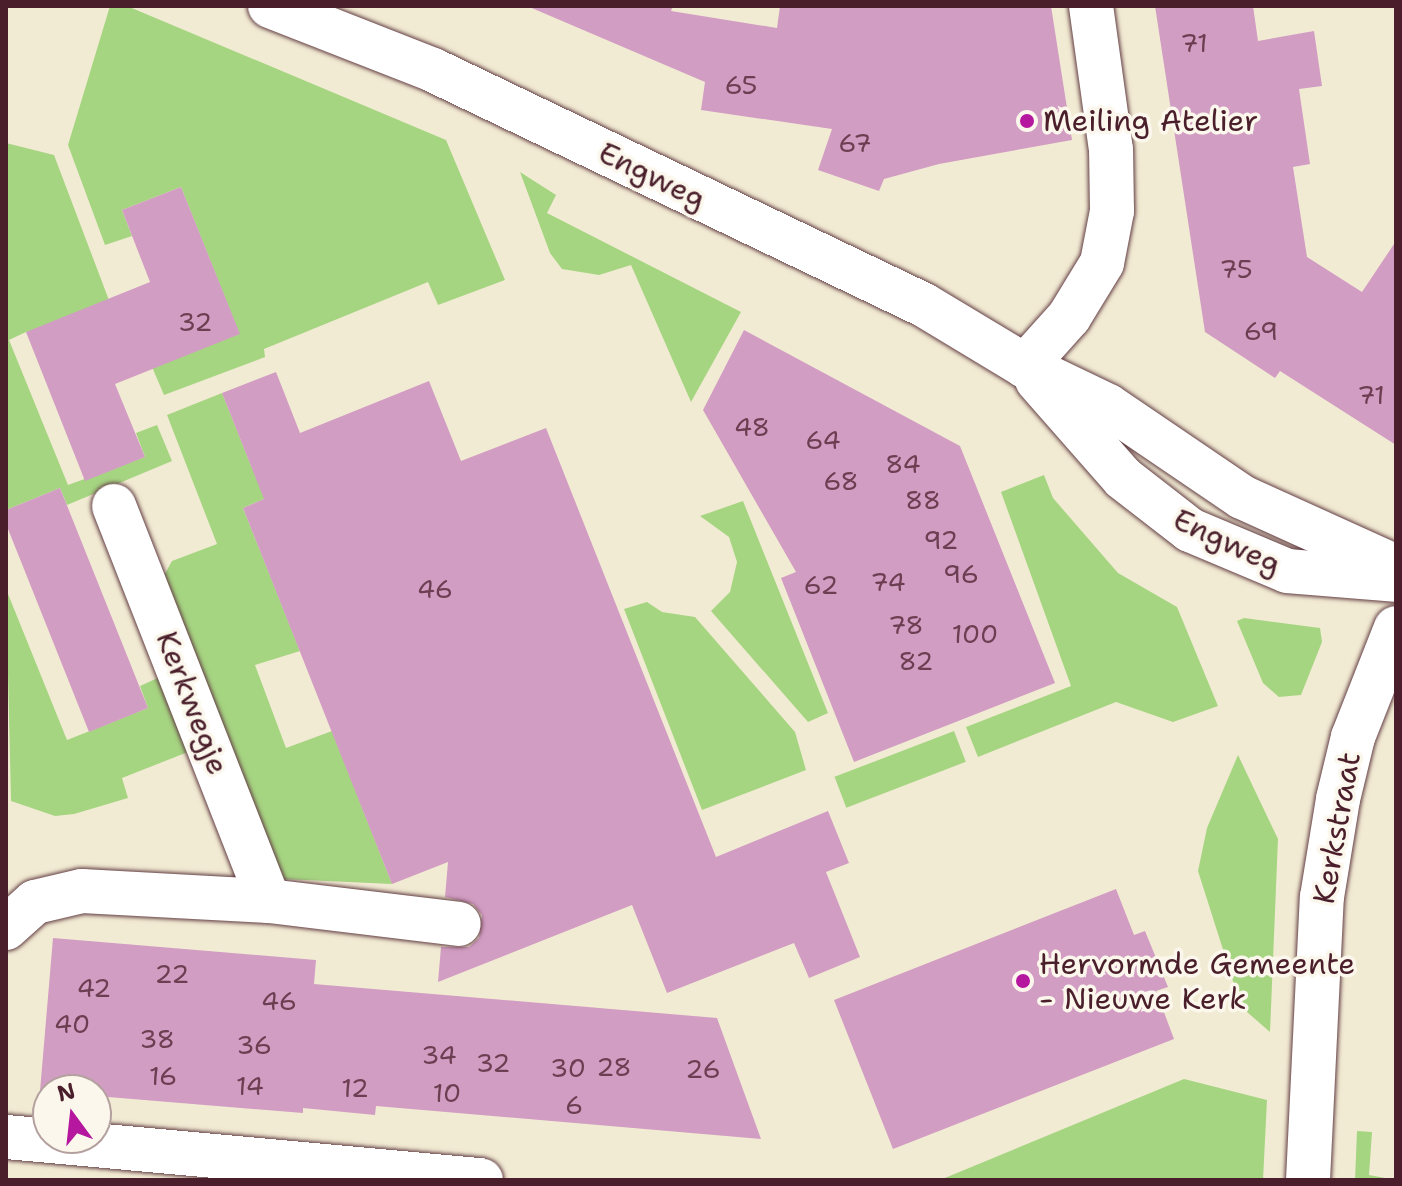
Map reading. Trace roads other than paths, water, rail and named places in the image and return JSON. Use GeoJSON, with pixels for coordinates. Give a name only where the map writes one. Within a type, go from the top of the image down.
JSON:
{"type":"FeatureCollection","features":[{"type":"Feature","properties":{"kind":"street","name":"Engweg"},"geometry":{"type":"LineString","coordinates":[[270,6],[433,70],[924,305],[1025,366],[1108,406],[1242,497],[1396,567]]}},
{"type":"Feature","properties":{"kind":"street"},"geometry":{"type":"LineString","coordinates":[[1025,366],[1069,317],[1102,263],[1110,224],[1111,150],[1091,6]]}},
{"type":"Feature","properties":{"kind":"street","name":"Engweg"},"geometry":{"type":"LineString","coordinates":[[1025,366],[1123,478],[1190,530],[1287,571],[1396,580]]}},
{"type":"Feature","properties":{"kind":"street","name":"Kerkwegje"},"geometry":{"type":"LineString","coordinates":[[114,506],[269,901]]}},
{"type":"Feature","properties":{"kind":"street","name":"Kerkstraat"},"geometry":{"type":"LineString","coordinates":[[1308,1180],[1322,897],[1353,737],[1396,628]]}},
{"type":"Feature","properties":{"kind":"street"},"geometry":{"type":"LineString","coordinates":[[6,928],[35,902],[60,893],[269,901],[459,924]]}},
{"type":"Feature","properties":{"kind":"street"},"geometry":{"type":"LineString","coordinates":[[6,1137],[481,1180]]}},
{"type":"Feature","properties":{"kind":"place","name":"Meiling Atelier"},"geometry":{"type":"Point","coordinates":[1027,121]}},
{"type":"Feature","properties":{"kind":"place","name":"Hervormde Gemeente - Nieuwe Kerk"},"geometry":{"type":"Point","coordinates":[1023,981]}}]}
